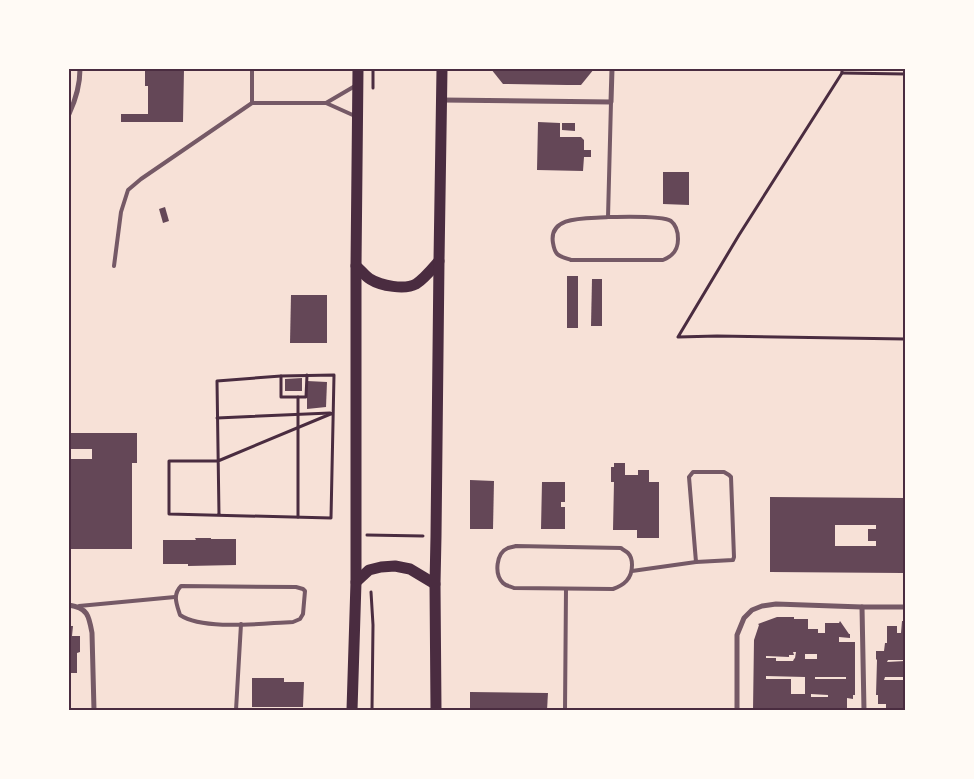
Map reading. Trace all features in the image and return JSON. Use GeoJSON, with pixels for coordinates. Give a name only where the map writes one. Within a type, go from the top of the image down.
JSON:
{"type":"FeatureCollection","features":[{"type":"Feature","properties":{"kind":"main road"},"geometry":{"type":"LineString","coordinates":[[352,710],[356,582],[358,69]]}},
{"type":"Feature","properties":{"kind":"main road"},"geometry":{"type":"LineString","coordinates":[[436,710],[435,584],[442,69]]}},
{"type":"Feature","properties":{"kind":"main road"},"geometry":{"type":"LineString","coordinates":[[356,266],[369,279],[380,285],[399,287],[415,285],[439,261]]}},
{"type":"Feature","properties":{"kind":"main road"},"geometry":{"type":"LineString","coordinates":[[356,582],[369,570],[395,566],[410,569],[435,584]]}},
{"type":"Feature","properties":{"kind":"street"},"geometry":{"type":"LineString","coordinates":[[69,114],[75,101],[80,69]]}},
{"type":"Feature","properties":{"kind":"street"},"geometry":{"type":"LineString","coordinates":[[442,100],[612,102],[612,69]]}},
{"type":"Feature","properties":{"kind":"street"},"geometry":{"type":"LineString","coordinates":[[737,710],[737,635],[744,618],[752,610],[776,604],[862,608],[905,607]]}},
{"type":"Feature","properties":{"kind":"street"},"geometry":{"type":"LineString","coordinates":[[69,605],[79,606],[90,622],[94,710]]}},
{"type":"Feature","properties":{"kind":"street"},"geometry":{"type":"LineString","coordinates":[[862,608],[864,710]]}},
{"type":"Feature","properties":{"kind":"lane"},"geometry":{"type":"LineString","coordinates":[[252,69],[252,103]]}},
{"type":"Feature","properties":{"kind":"lane"},"geometry":{"type":"LineString","coordinates":[[326,102],[357,85]]}},
{"type":"Feature","properties":{"kind":"lane"},"geometry":{"type":"LineString","coordinates":[[114,266],[121,212],[128,190],[141,178],[252,103],[326,102],[357,117]]}},
{"type":"Feature","properties":{"kind":"lane"},"geometry":{"type":"LineString","coordinates":[[608,217],[612,102]]}},
{"type":"Feature","properties":{"kind":"lane"},"geometry":{"type":"LineString","coordinates":[[608,217],[662,218],[671,221],[676,228],[678,240],[675,250],[671,256],[663,260],[571,260],[559,256],[554,250],[552,239],[554,230],[559,224],[568,220],[608,217]]}},
{"type":"Feature","properties":{"kind":"lane"},"geometry":{"type":"LineString","coordinates":[[632,571],[696,562],[732,560],[734,558],[731,477],[724,472],[693,472],[689,477],[696,562]]}},
{"type":"Feature","properties":{"kind":"lane"},"geometry":{"type":"LineString","coordinates":[[516,546],[621,548],[629,554],[632,560],[632,571],[628,580],[613,590],[514,588],[504,585],[500,579],[498,562],[502,553],[507,548],[516,546]]}},
{"type":"Feature","properties":{"kind":"lane"},"geometry":{"type":"LineString","coordinates":[[181,586],[296,587],[305,591],[303,614],[300,619],[293,622],[205,624],[186,619],[180,615],[175,597],[177,589],[181,586]]}},
{"type":"Feature","properties":{"kind":"lane"},"geometry":{"type":"LineString","coordinates":[[565,710],[566,589]]}},
{"type":"Feature","properties":{"kind":"lane"},"geometry":{"type":"LineString","coordinates":[[79,606],[175,597]]}},
{"type":"Feature","properties":{"kind":"lane"},"geometry":{"type":"LineString","coordinates":[[236,710],[241,624]]}},
{"type":"Feature","properties":{"kind":"path"},"geometry":{"type":"LineString","coordinates":[[905,74],[842,71],[678,337],[905,340]]}},
{"type":"Feature","properties":{"kind":"path"},"geometry":{"type":"LineString","coordinates":[[281,376],[281,397],[306,397],[307,375]]}},
{"type":"Feature","properties":{"kind":"path"},"geometry":{"type":"LineString","coordinates":[[219,515],[218,461],[218,418],[217,381],[281,376],[334,375],[331,518],[169,514],[169,461],[218,461],[333,413]]}},
{"type":"Feature","properties":{"kind":"path"},"geometry":{"type":"LineString","coordinates":[[298,397],[298,517]]}},
{"type":"Feature","properties":{"kind":"path"},"geometry":{"type":"LineString","coordinates":[[218,418],[333,413]]}},
{"type":"Feature","properties":{"kind":"path"},"geometry":{"type":"LineString","coordinates":[[356,535],[436,536]]}},
{"type":"Feature","properties":{"kind":"building"},"geometry":{"type":"Polygon","coordinates":[[[145,69],[184,69],[183,122],[121,122],[121,114],[148,114],[148,86],[145,86],[145,69]]]}},
{"type":"Feature","properties":{"kind":"building"},"geometry":{"type":"Polygon","coordinates":[[[491,69],[594,69],[581,85],[567,85],[503,84],[491,69]]]}},
{"type":"Feature","properties":{"kind":"building"},"geometry":{"type":"Polygon","coordinates":[[[538,122],[560,123],[560,137],[581,137],[584,140],[584,150],[591,150],[591,157],[584,157],[583,171],[537,170],[538,122]]]}},
{"type":"Feature","properties":{"kind":"building"},"geometry":{"type":"Polygon","coordinates":[[[562,123],[575,123],[575,131],[562,130],[562,123]]]}},
{"type":"Feature","properties":{"kind":"building"},"geometry":{"type":"Polygon","coordinates":[[[663,172],[689,172],[689,205],[663,204],[663,172]]]}},
{"type":"Feature","properties":{"kind":"building"},"geometry":{"type":"Polygon","coordinates":[[[165,207],[169,221],[163,223],[159,209],[165,207]]]}},
{"type":"Feature","properties":{"kind":"building"},"geometry":{"type":"Polygon","coordinates":[[[567,276],[578,276],[578,328],[567,328],[567,276]]]}},
{"type":"Feature","properties":{"kind":"building"},"geometry":{"type":"Polygon","coordinates":[[[592,279],[602,279],[602,326],[591,326],[592,279]]]}},
{"type":"Feature","properties":{"kind":"building"},"geometry":{"type":"Polygon","coordinates":[[[291,295],[327,295],[327,343],[290,343],[291,295]]]}},
{"type":"Feature","properties":{"kind":"building"},"geometry":{"type":"Polygon","coordinates":[[[302,378],[302,391],[285,391],[285,379],[302,378]]]}},
{"type":"Feature","properties":{"kind":"building"},"geometry":{"type":"Polygon","coordinates":[[[307,381],[327,382],[326,407],[307,409],[307,381]]]}},
{"type":"Feature","properties":{"kind":"building"},"geometry":{"type":"Polygon","coordinates":[[[69,433],[137,433],[137,463],[132,463],[132,549],[69,549],[69,459],[92,459],[92,449],[69,449],[69,433]]]}},
{"type":"Feature","properties":{"kind":"building"},"geometry":{"type":"Polygon","coordinates":[[[614,463],[625,463],[625,475],[638,475],[638,470],[649,470],[649,482],[659,482],[659,538],[637,538],[637,530],[613,530],[614,482],[611,482],[611,467],[614,467],[614,463]]]}},
{"type":"Feature","properties":{"kind":"building"},"geometry":{"type":"Polygon","coordinates":[[[470,480],[494,481],[493,529],[470,529],[470,480]]]}},
{"type":"Feature","properties":{"kind":"building"},"geometry":{"type":"Polygon","coordinates":[[[542,482],[565,482],[565,502],[561,502],[561,507],[565,507],[565,529],[541,529],[542,482]]]}},
{"type":"Feature","properties":{"kind":"building"},"geometry":{"type":"Polygon","coordinates":[[[770,497],[904,498],[903,573],[770,572],[770,497]],[[835,525],[835,546],[876,546],[876,541],[868,541],[868,529],[876,529],[876,525],[835,525]]]}},
{"type":"Feature","properties":{"kind":"building"},"geometry":{"type":"Polygon","coordinates":[[[195,538],[236,539],[236,565],[188,566],[188,564],[163,564],[163,540],[196,540],[195,538]]]}},
{"type":"Feature","properties":{"kind":"building"},"geometry":{"type":"Polygon","coordinates":[[[777,617],[794,617],[794,619],[808,619],[808,629],[818,629],[818,633],[825,633],[825,623],[839,623],[840,621],[850,634],[850,638],[839,637],[839,642],[855,642],[855,695],[853,695],[853,699],[847,698],[847,710],[796,710],[784,708],[784,710],[753,710],[754,640],[758,624],[777,617]],[[793,652],[794,655],[789,655],[789,657],[766,656],[766,658],[776,658],[776,661],[793,661],[796,652],[793,652]],[[805,654],[805,659],[817,659],[817,654],[805,654]],[[766,676],[766,679],[791,679],[791,694],[805,694],[805,677],[766,676]],[[815,677],[815,679],[846,679],[846,677],[815,677]],[[811,694],[811,697],[828,697],[828,695],[811,694]]]}},
{"type":"Feature","properties":{"kind":"building"},"geometry":{"type":"Polygon","coordinates":[[[902,621],[905,621],[905,660],[888,660],[887,662],[905,661],[905,677],[885,677],[884,680],[905,680],[905,710],[886,710],[886,704],[878,704],[878,695],[876,695],[876,651],[884,651],[885,643],[887,643],[887,626],[897,626],[897,633],[901,633],[902,621]]]}},
{"type":"Feature","properties":{"kind":"building"},"geometry":{"type":"Polygon","coordinates":[[[69,626],[73,626],[72,636],[80,636],[80,652],[77,653],[77,673],[69,673],[69,626]]]}},
{"type":"Feature","properties":{"kind":"building"},"geometry":{"type":"Polygon","coordinates":[[[252,678],[284,678],[284,682],[304,682],[303,707],[252,707],[252,678]]]}},
{"type":"Feature","properties":{"kind":"building"},"geometry":{"type":"Polygon","coordinates":[[[470,692],[548,693],[547,710],[472,710],[470,708],[470,692]]]}}]}
